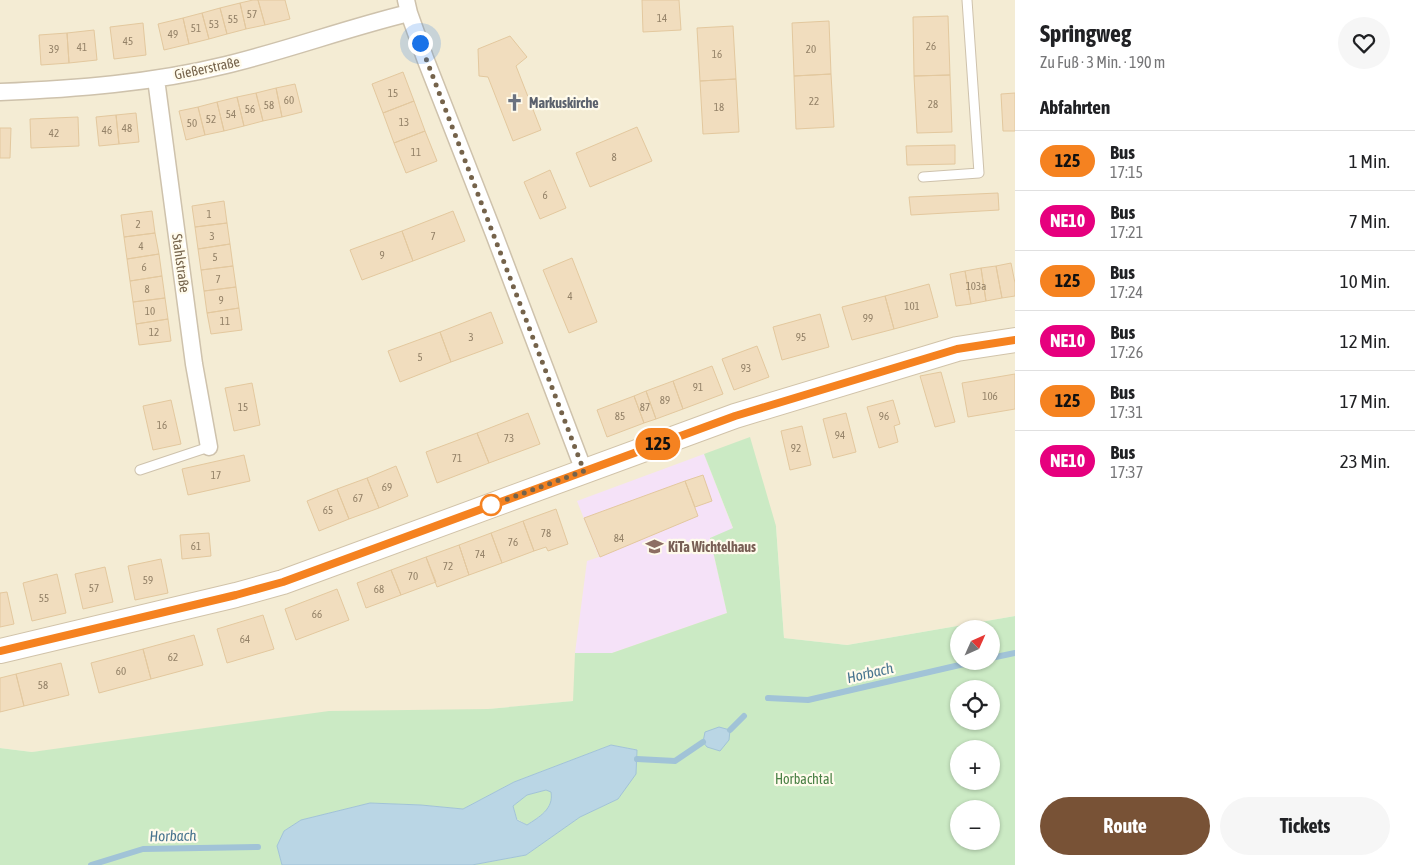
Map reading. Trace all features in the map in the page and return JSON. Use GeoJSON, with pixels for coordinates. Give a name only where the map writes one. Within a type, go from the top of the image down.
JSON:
{"type":"FeatureCollection","features":[{"type":"Feature","properties":{"kind":"street","name":"Gießerstraße"},"geometry":{"type":"LineString","coordinates":[[0,92],[51,90],[156,79],[226,65],[370,22],[407,7]]}},
{"type":"Feature","properties":{"kind":"street"},"geometry":{"type":"LineString","coordinates":[[407,7],[584,471]]}},
{"type":"Feature","properties":{"kind":"street","name":"Stahlstraße"},"geometry":{"type":"LineString","coordinates":[[156,79],[194,364],[209,447]]}},
{"type":"Feature","properties":{"kind":"street"},"geometry":{"type":"LineString","coordinates":[[0,651],[283,582],[744,414],[957,349],[1015,340]]}},
{"type":"Feature","properties":{"kind":"lane"},"geometry":{"type":"LineString","coordinates":[[923,177],[980,173],[967,0]]}},
{"type":"Feature","properties":{"kind":"lane"},"geometry":{"type":"LineString","coordinates":[[140,470],[209,447]]}},
{"type":"Feature","properties":{"kind":"shaded area"},"geometry":{"type":"Polygon","coordinates":[[[0,0],[1015,0],[1015,616],[992,620],[950,620],[950,627],[847,645],[784,638],[776,526],[704,454],[733,529],[710,538],[727,613],[574,701],[32,752],[0,748],[0,0]]]}},
{"type":"Feature","properties":{"kind":"shaded area","name":"KiTa Wichtelhaus"},"geometry":{"type":"Polygon","coordinates":[[[704,454],[733,529],[710,538],[727,613],[612,653],[575,653],[587,561],[599,557],[577,501],[704,454]]]}},
{"type":"Feature","properties":{"kind":"green space","name":"Horbachtal"},"geometry":{"type":"Polygon","coordinates":[[[750,437],[776,526],[784,638],[847,645],[950,627],[950,670],[1000,670],[1000,620],[992,620],[1015,616],[1015,865],[472,865],[526,855],[580,817],[618,799],[636,773],[637,750],[611,745],[514,782],[463,809],[370,803],[301,820],[284,831],[277,846],[282,865],[0,865],[0,748],[32,752],[329,711],[488,709],[573,701],[575,653],[612,653],[727,613],[710,538],[733,528],[704,454],[750,437]]]}},
{"type":"Feature","properties":{"kind":"green space"},"geometry":{"type":"Polygon","coordinates":[[[546,790],[551,792],[551,798],[545,812],[527,825],[517,819],[513,806],[527,795],[546,790]]]}},
{"type":"Feature","properties":{"kind":"water"},"geometry":{"type":"Polygon","coordinates":[[[719,727],[730,730],[729,740],[720,751],[707,747],[703,742],[705,732],[719,727]]]}},
{"type":"Feature","properties":{"kind":"water"},"geometry":{"type":"Polygon","coordinates":[[[611,745],[637,750],[636,774],[618,799],[580,817],[526,855],[472,865],[282,865],[277,846],[284,831],[301,820],[370,803],[463,809],[514,782],[611,745]],[[546,790],[527,795],[513,806],[517,820],[527,825],[541,816],[548,808],[551,792],[546,790]]]}},
{"type":"Feature","properties":{"kind":"building"},"geometry":{"type":"Polygon","coordinates":[[[258,0],[265,25],[246,29],[240,3],[258,0]]]}},
{"type":"Feature","properties":{"kind":"building"},"geometry":{"type":"Polygon","coordinates":[[[258,0],[285,0],[290,19],[265,25],[258,0]]]}},
{"type":"Feature","properties":{"kind":"building"},"geometry":{"type":"Polygon","coordinates":[[[642,0],[679,0],[681,30],[643,32],[642,0]]]}},
{"type":"Feature","properties":{"kind":"building"},"geometry":{"type":"Polygon","coordinates":[[[240,3],[246,29],[227,34],[220,8],[240,3]]]}},
{"type":"Feature","properties":{"kind":"building"},"geometry":{"type":"Polygon","coordinates":[[[220,8],[227,34],[209,39],[202,13],[220,8]]]}},
{"type":"Feature","properties":{"kind":"building"},"geometry":{"type":"Polygon","coordinates":[[[202,13],[209,39],[189,44],[183,18],[202,13]]]}},
{"type":"Feature","properties":{"kind":"building"},"geometry":{"type":"Polygon","coordinates":[[[948,16],[950,75],[914,76],[913,17],[948,16]]]}},
{"type":"Feature","properties":{"kind":"building"},"geometry":{"type":"Polygon","coordinates":[[[183,18],[189,44],[164,50],[158,24],[183,18]]]}},
{"type":"Feature","properties":{"kind":"building"},"geometry":{"type":"Polygon","coordinates":[[[829,21],[831,74],[794,76],[792,23],[829,21]]]}},
{"type":"Feature","properties":{"kind":"building"},"geometry":{"type":"Polygon","coordinates":[[[143,23],[146,55],[114,59],[110,27],[143,23]]]}},
{"type":"Feature","properties":{"kind":"building"},"geometry":{"type":"Polygon","coordinates":[[[733,26],[736,79],[700,81],[697,28],[733,26]]]}},
{"type":"Feature","properties":{"kind":"building"},"geometry":{"type":"Polygon","coordinates":[[[94,30],[97,60],[69,63],[67,33],[94,30]]]}},
{"type":"Feature","properties":{"kind":"building"},"geometry":{"type":"Polygon","coordinates":[[[67,33],[69,63],[41,65],[39,35],[67,33]]]}},
{"type":"Feature","properties":{"kind":"building","name":"Markuskirche"},"geometry":{"type":"Polygon","coordinates":[[[510,36],[527,57],[516,66],[541,130],[513,141],[488,77],[479,76],[478,49],[510,36]]]}},
{"type":"Feature","properties":{"kind":"building"},"geometry":{"type":"Polygon","coordinates":[[[403,72],[414,101],[383,113],[372,84],[403,72]]]}},
{"type":"Feature","properties":{"kind":"building"},"geometry":{"type":"Polygon","coordinates":[[[831,74],[834,127],[796,129],[794,76],[831,74]]]}},
{"type":"Feature","properties":{"kind":"building"},"geometry":{"type":"Polygon","coordinates":[[[950,75],[952,132],[917,133],[914,76],[950,75]]]}},
{"type":"Feature","properties":{"kind":"building"},"geometry":{"type":"Polygon","coordinates":[[[736,79],[739,132],[703,134],[700,81],[736,79]]]}},
{"type":"Feature","properties":{"kind":"building"},"geometry":{"type":"Polygon","coordinates":[[[295,84],[302,112],[282,117],[276,88],[295,84]]]}},
{"type":"Feature","properties":{"kind":"building"},"geometry":{"type":"Polygon","coordinates":[[[276,88],[282,117],[263,121],[256,93],[276,88]]]}},
{"type":"Feature","properties":{"kind":"building"},"geometry":{"type":"Polygon","coordinates":[[[256,93],[263,121],[244,126],[237,97],[256,93]]]}},
{"type":"Feature","properties":{"kind":"building"},"geometry":{"type":"Polygon","coordinates":[[[1015,93],[1015,131],[1003,131],[1001,94],[1015,93]]]}},
{"type":"Feature","properties":{"kind":"building"},"geometry":{"type":"Polygon","coordinates":[[[237,97],[244,126],[224,131],[217,102],[237,97]]]}},
{"type":"Feature","properties":{"kind":"building"},"geometry":{"type":"Polygon","coordinates":[[[414,101],[425,131],[394,143],[383,113],[414,101]]]}},
{"type":"Feature","properties":{"kind":"building"},"geometry":{"type":"Polygon","coordinates":[[[217,102],[224,131],[205,135],[198,107],[217,102]]]}},
{"type":"Feature","properties":{"kind":"building"},"geometry":{"type":"Polygon","coordinates":[[[198,107],[205,135],[186,140],[179,111],[198,107]]]}},
{"type":"Feature","properties":{"kind":"building"},"geometry":{"type":"Polygon","coordinates":[[[136,113],[139,142],[119,144],[116,115],[136,113]]]}},
{"type":"Feature","properties":{"kind":"building"},"geometry":{"type":"Polygon","coordinates":[[[116,115],[119,144],[99,146],[96,117],[116,115]]]}},
{"type":"Feature","properties":{"kind":"building"},"geometry":{"type":"Polygon","coordinates":[[[78,117],[79,146],[31,148],[30,119],[78,117]]]}},
{"type":"Feature","properties":{"kind":"building"},"geometry":{"type":"Polygon","coordinates":[[[637,127],[652,161],[590,187],[576,153],[637,127]]]}},
{"type":"Feature","properties":{"kind":"building"},"geometry":{"type":"Polygon","coordinates":[[[0,128],[11,128],[10,158],[0,158],[0,128]]]}},
{"type":"Feature","properties":{"kind":"building"},"geometry":{"type":"Polygon","coordinates":[[[425,131],[437,161],[406,173],[394,143],[425,131]]]}},
{"type":"Feature","properties":{"kind":"building"},"geometry":{"type":"Polygon","coordinates":[[[955,145],[955,164],[907,165],[906,146],[955,145]]]}},
{"type":"Feature","properties":{"kind":"building"},"geometry":{"type":"Polygon","coordinates":[[[550,170],[566,208],[540,219],[524,182],[550,170]]]}},
{"type":"Feature","properties":{"kind":"building"},"geometry":{"type":"Polygon","coordinates":[[[998,193],[999,210],[911,215],[909,197],[998,193]]]}},
{"type":"Feature","properties":{"kind":"building"},"geometry":{"type":"Polygon","coordinates":[[[224,201],[227,223],[195,227],[192,206],[224,201]]]}},
{"type":"Feature","properties":{"kind":"building"},"geometry":{"type":"Polygon","coordinates":[[[152,211],[155,233],[124,237],[121,215],[152,211]]]}},
{"type":"Feature","properties":{"kind":"building"},"geometry":{"type":"Polygon","coordinates":[[[453,211],[465,241],[413,261],[402,231],[453,211]]]}},
{"type":"Feature","properties":{"kind":"building"},"geometry":{"type":"Polygon","coordinates":[[[227,223],[230,244],[198,249],[195,227],[227,223]]]}},
{"type":"Feature","properties":{"kind":"building"},"geometry":{"type":"Polygon","coordinates":[[[402,231],[413,261],[362,280],[350,250],[402,231]]]}},
{"type":"Feature","properties":{"kind":"building"},"geometry":{"type":"Polygon","coordinates":[[[155,233],[159,254],[127,259],[124,237],[155,233]]]}},
{"type":"Feature","properties":{"kind":"building"},"geometry":{"type":"Polygon","coordinates":[[[230,244],[233,266],[201,270],[198,249],[230,244]]]}},
{"type":"Feature","properties":{"kind":"building"},"geometry":{"type":"Polygon","coordinates":[[[159,254],[162,276],[130,281],[127,259],[159,254]]]}},
{"type":"Feature","properties":{"kind":"building"},"geometry":{"type":"Polygon","coordinates":[[[572,258],[597,322],[569,333],[543,270],[572,258]]]}},
{"type":"Feature","properties":{"kind":"building"},"geometry":{"type":"Polygon","coordinates":[[[1011,263],[1015,283],[1015,296],[1002,298],[996,266],[1011,263]]]}},
{"type":"Feature","properties":{"kind":"building"},"geometry":{"type":"Polygon","coordinates":[[[233,266],[236,287],[204,291],[201,270],[233,266]]]}},
{"type":"Feature","properties":{"kind":"building"},"geometry":{"type":"Polygon","coordinates":[[[996,266],[1002,298],[986,301],[981,268],[996,266]]]}},
{"type":"Feature","properties":{"kind":"building"},"geometry":{"type":"Polygon","coordinates":[[[981,268],[986,301],[971,304],[965,271],[981,268]]]}},
{"type":"Feature","properties":{"kind":"building"},"geometry":{"type":"Polygon","coordinates":[[[965,271],[971,304],[956,306],[950,274],[965,271]]]}},
{"type":"Feature","properties":{"kind":"building"},"geometry":{"type":"Polygon","coordinates":[[[162,276],[165,298],[133,302],[130,281],[162,276]]]}},
{"type":"Feature","properties":{"kind":"building"},"geometry":{"type":"Polygon","coordinates":[[[929,284],[938,317],[894,329],[885,296],[929,284]]]}},
{"type":"Feature","properties":{"kind":"building"},"geometry":{"type":"Polygon","coordinates":[[[236,287],[239,308],[207,313],[204,291],[236,287]]]}},
{"type":"Feature","properties":{"kind":"building"},"geometry":{"type":"Polygon","coordinates":[[[885,296],[894,329],[852,340],[842,307],[885,296]]]}},
{"type":"Feature","properties":{"kind":"building"},"geometry":{"type":"Polygon","coordinates":[[[165,298],[168,319],[136,324],[133,302],[165,298]]]}},
{"type":"Feature","properties":{"kind":"building"},"geometry":{"type":"Polygon","coordinates":[[[239,308],[242,330],[211,334],[207,313],[239,308]]]}},
{"type":"Feature","properties":{"kind":"building"},"geometry":{"type":"Polygon","coordinates":[[[491,312],[503,343],[451,362],[440,332],[491,312]]]}},
{"type":"Feature","properties":{"kind":"building"},"geometry":{"type":"Polygon","coordinates":[[[820,314],[829,347],[782,360],[773,327],[820,314]]]}},
{"type":"Feature","properties":{"kind":"building"},"geometry":{"type":"Polygon","coordinates":[[[168,319],[171,341],[139,345],[136,324],[168,319]]]}},
{"type":"Feature","properties":{"kind":"building"},"geometry":{"type":"Polygon","coordinates":[[[440,332],[451,362],[400,382],[388,351],[440,332]]]}},
{"type":"Feature","properties":{"kind":"building"},"geometry":{"type":"Polygon","coordinates":[[[757,346],[769,377],[734,390],[722,359],[757,346]]]}},
{"type":"Feature","properties":{"kind":"building"},"geometry":{"type":"Polygon","coordinates":[[[712,366],[723,394],[683,409],[673,381],[712,366]]]}},
{"type":"Feature","properties":{"kind":"building"},"geometry":{"type":"Polygon","coordinates":[[[941,372],[955,422],[935,427],[920,376],[941,372]]]}},
{"type":"Feature","properties":{"kind":"building"},"geometry":{"type":"Polygon","coordinates":[[[1015,374],[1015,409],[968,417],[962,383],[1015,374]]]}},
{"type":"Feature","properties":{"kind":"building"},"geometry":{"type":"Polygon","coordinates":[[[673,381],[683,409],[656,419],[646,391],[673,381]]]}},
{"type":"Feature","properties":{"kind":"building"},"geometry":{"type":"Polygon","coordinates":[[[252,383],[260,425],[234,431],[225,388],[252,383]]]}},
{"type":"Feature","properties":{"kind":"building"},"geometry":{"type":"Polygon","coordinates":[[[646,391],[656,419],[644,423],[634,396],[646,391]]]}},
{"type":"Feature","properties":{"kind":"building"},"geometry":{"type":"Polygon","coordinates":[[[634,396],[644,423],[607,437],[597,410],[634,396]]]}},
{"type":"Feature","properties":{"kind":"building"},"geometry":{"type":"Polygon","coordinates":[[[171,400],[181,444],[153,450],[143,406],[171,400]]]}},
{"type":"Feature","properties":{"kind":"building"},"geometry":{"type":"Polygon","coordinates":[[[893,400],[900,424],[894,426],[898,442],[879,448],[867,407],[893,400]]]}},
{"type":"Feature","properties":{"kind":"building"},"geometry":{"type":"Polygon","coordinates":[[[528,413],[540,444],[489,463],[477,433],[528,413]]]}},
{"type":"Feature","properties":{"kind":"building"},"geometry":{"type":"Polygon","coordinates":[[[846,413],[856,452],[833,458],[823,419],[846,413]]]}},
{"type":"Feature","properties":{"kind":"building"},"geometry":{"type":"Polygon","coordinates":[[[802,426],[811,465],[790,470],[781,431],[802,426]]]}},
{"type":"Feature","properties":{"kind":"building"},"geometry":{"type":"Polygon","coordinates":[[[477,433],[489,463],[437,483],[426,452],[477,433]]]}},
{"type":"Feature","properties":{"kind":"building"},"geometry":{"type":"Polygon","coordinates":[[[244,455],[250,481],[188,495],[182,469],[244,455]]]}},
{"type":"Feature","properties":{"kind":"building"},"geometry":{"type":"Polygon","coordinates":[[[396,466],[408,496],[379,508],[367,478],[396,466]]]}},
{"type":"Feature","properties":{"kind":"building"},"geometry":{"type":"Polygon","coordinates":[[[703,475],[712,501],[695,507],[685,481],[703,475]]]}},
{"type":"Feature","properties":{"kind":"building"},"geometry":{"type":"Polygon","coordinates":[[[367,478],[379,508],[349,519],[337,489],[367,478]]]}},
{"type":"Feature","properties":{"kind":"building"},"geometry":{"type":"Polygon","coordinates":[[[685,481],[698,516],[600,557],[584,518],[685,481]]]}},
{"type":"Feature","properties":{"kind":"building"},"geometry":{"type":"Polygon","coordinates":[[[337,489],[349,519],[319,531],[307,501],[337,489]]]}},
{"type":"Feature","properties":{"kind":"building"},"geometry":{"type":"Polygon","coordinates":[[[556,509],[568,544],[548,551],[546,547],[534,551],[523,521],[556,509]]]}},
{"type":"Feature","properties":{"kind":"building"},"geometry":{"type":"Polygon","coordinates":[[[523,521],[534,551],[502,563],[491,533],[523,521]]]}},
{"type":"Feature","properties":{"kind":"building"},"geometry":{"type":"Polygon","coordinates":[[[209,533],[211,556],[182,559],[180,535],[209,533]]]}},
{"type":"Feature","properties":{"kind":"building"},"geometry":{"type":"Polygon","coordinates":[[[491,533],[502,563],[469,575],[459,545],[491,533]]]}},
{"type":"Feature","properties":{"kind":"building"},"geometry":{"type":"Polygon","coordinates":[[[459,545],[469,575],[437,587],[426,557],[459,545]]]}},
{"type":"Feature","properties":{"kind":"building"},"geometry":{"type":"Polygon","coordinates":[[[426,557],[436,582],[401,595],[391,570],[426,557]]]}},
{"type":"Feature","properties":{"kind":"building"},"geometry":{"type":"Polygon","coordinates":[[[161,559],[168,593],[135,600],[128,566],[161,559]]]}},
{"type":"Feature","properties":{"kind":"building"},"geometry":{"type":"Polygon","coordinates":[[[105,567],[113,602],[83,609],[75,574],[105,567]]]}},
{"type":"Feature","properties":{"kind":"building"},"geometry":{"type":"Polygon","coordinates":[[[391,570],[401,595],[366,608],[357,583],[391,570]]]}},
{"type":"Feature","properties":{"kind":"building"},"geometry":{"type":"Polygon","coordinates":[[[57,574],[66,613],[32,621],[23,583],[57,574]]]}},
{"type":"Feature","properties":{"kind":"building"},"geometry":{"type":"Polygon","coordinates":[[[337,589],[349,620],[296,640],[285,609],[337,589]]]}},
{"type":"Feature","properties":{"kind":"building"},"geometry":{"type":"Polygon","coordinates":[[[7,592],[14,624],[0,627],[0,593],[7,592]]]}},
{"type":"Feature","properties":{"kind":"building"},"geometry":{"type":"Polygon","coordinates":[[[263,615],[274,649],[227,663],[217,629],[263,615]]]}},
{"type":"Feature","properties":{"kind":"building"},"geometry":{"type":"Polygon","coordinates":[[[194,635],[203,665],[151,679],[143,649],[194,635]]]}},
{"type":"Feature","properties":{"kind":"building"},"geometry":{"type":"Polygon","coordinates":[[[143,649],[151,679],[99,693],[91,663],[143,649]]]}},
{"type":"Feature","properties":{"kind":"building"},"geometry":{"type":"Polygon","coordinates":[[[61,663],[69,695],[24,706],[16,674],[61,663]]]}},
{"type":"Feature","properties":{"kind":"building"},"geometry":{"type":"Polygon","coordinates":[[[16,674],[24,706],[0,712],[0,678],[16,674]]]}},
{"type":"Feature","properties":{"kind":"waterway","name":"Horbach"},"geometry":{"type":"LineString","coordinates":[[1000,656],[1015,653]]}},
{"type":"Feature","properties":{"kind":"waterway","name":"Horbach"},"geometry":{"type":"LineString","coordinates":[[768,698],[808,700],[950,667]]}},
{"type":"Feature","properties":{"kind":"waterway","name":"Horbach"},"geometry":{"type":"LineString","coordinates":[[730,730],[744,716]]}},
{"type":"Feature","properties":{"kind":"waterway","name":"Horbach"},"geometry":{"type":"LineString","coordinates":[[637,759],[675,761],[703,742]]}},
{"type":"Feature","properties":{"kind":"waterway","name":"Horbach"},"geometry":{"type":"LineString","coordinates":[[91,865],[143,849],[258,847]]}},
{"type":"Feature","properties":{"kind":"bus line","name":"125"},"geometry":{"type":"LineString","coordinates":[[0,651],[283,582],[735,416],[957,349],[1015,340]]}},
{"type":"Feature","properties":{"kind":"place","name":"Markuskirche"},"geometry":{"type":"Point","coordinates":[515,103]}},
{"type":"Feature","properties":{"kind":"place","name":"KiTa Wichtelhaus"},"geometry":{"type":"Point","coordinates":[654,547]}},
{"type":"Feature","properties":{"kind":"route"},"geometry":{"type":"LineString","coordinates":[[420,43],[584,471],[486,507],[491,505]]}}]}
